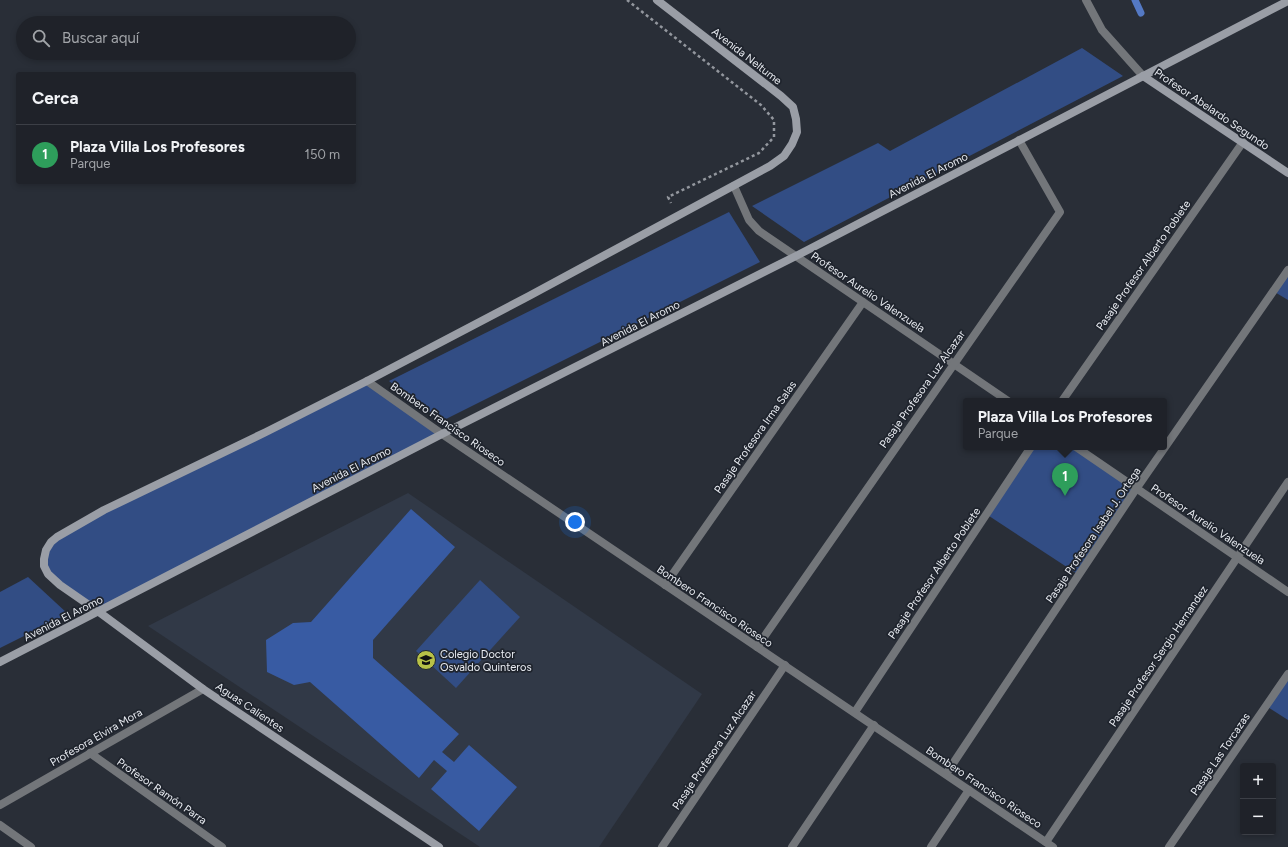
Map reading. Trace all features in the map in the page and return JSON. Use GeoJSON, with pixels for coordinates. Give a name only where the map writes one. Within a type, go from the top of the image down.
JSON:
{"type":"FeatureCollection","features":[{"type":"Feature","properties":{"kind":"street","name":"Avenida Neltume"},"geometry":{"type":"LineString","coordinates":[[657,0],[781,96],[793,107],[797,132],[792,144],[784,156],[770,166],[734,186]]}},
{"type":"Feature","properties":{"kind":"street"},"geometry":{"type":"LineString","coordinates":[[1086,0],[1102,30],[1143,76]]}},
{"type":"Feature","properties":{"kind":"street","name":"Avenida El Aromo"},"geometry":{"type":"LineString","coordinates":[[0,662],[442,434],[796,256],[1288,0]]}},
{"type":"Feature","properties":{"kind":"street","name":"Profesor Abelardo Segundo"},"geometry":{"type":"LineString","coordinates":[[1143,76],[1288,173]]}},
{"type":"Feature","properties":{"kind":"street","name":"Pasaje Profesora Luz Alcazar"},"geometry":{"type":"LineString","coordinates":[[757,647],[1060,212],[1019,140]]}},
{"type":"Feature","properties":{"kind":"street","name":"Pasaje Profesor Alberto Poblete"},"geometry":{"type":"LineString","coordinates":[[1064,398],[1243,142]]}},
{"type":"Feature","properties":{"kind":"street"},"geometry":{"type":"LineString","coordinates":[[367,381],[734,186]]}},
{"type":"Feature","properties":{"kind":"street","name":"Profesor Aurelio Valenzuela"},"geometry":{"type":"LineString","coordinates":[[734,186],[749,220],[759,231],[1004,398]]}},
{"type":"Feature","properties":{"kind":"street","name":"Pasaje Profesora Isabel J. Ortega"},"geometry":{"type":"LineString","coordinates":[[1167,444],[1288,270]]}},
{"type":"Feature","properties":{"kind":"street","name":"Pasaje Profesora Irma Salas"},"geometry":{"type":"LineString","coordinates":[[665,585],[863,302]]}},
{"type":"Feature","properties":{"kind":"street","name":"Bombero Francisco Rioseco"},"geometry":{"type":"LineString","coordinates":[[367,381],[442,434],[1053,847]]}},
{"type":"Feature","properties":{"kind":"street","name":"Aguas Calientes"},"geometry":{"type":"LineString","coordinates":[[367,381],[266,432],[104,510],[51,542],[46,550],[44,566],[48,574],[54,580],[203,689],[439,847]]}},
{"type":"Feature","properties":{"kind":"street","name":"Pasaje Profesor Alberto Poblete"},"geometry":{"type":"LineString","coordinates":[[855,712],[1029,450]]}},
{"type":"Feature","properties":{"kind":"street","name":"Profesor Aurelio Valenzuela"},"geometry":{"type":"LineString","coordinates":[[1080,450],[1288,592]]}},
{"type":"Feature","properties":{"kind":"street","name":"Pasaje Profesora Isabel J. Ortega"},"geometry":{"type":"LineString","coordinates":[[946,774],[1163,450]]}},
{"type":"Feature","properties":{"kind":"street","name":"Pasaje Profesor Sergio Hernandez"},"geometry":{"type":"LineString","coordinates":[[1046,842],[1288,482]]}},
{"type":"Feature","properties":{"kind":"street","name":"Pasaje Profesora Luz Alcazar"},"geometry":{"type":"LineString","coordinates":[[662,847],[785,665]]}},
{"type":"Feature","properties":{"kind":"street","name":"Pasaje Las Torcazas"},"geometry":{"type":"LineString","coordinates":[[1169,847],[1288,674]]}},
{"type":"Feature","properties":{"kind":"street","name":"Profesora Elvira Mora"},"geometry":{"type":"LineString","coordinates":[[0,805],[203,689]]}},
{"type":"Feature","properties":{"kind":"street"},"geometry":{"type":"LineString","coordinates":[[792,847],[874,725]]}},
{"type":"Feature","properties":{"kind":"street","name":"Profesor Ramón Parra"},"geometry":{"type":"LineString","coordinates":[[90,753],[222,847]]}},
{"type":"Feature","properties":{"kind":"street"},"geometry":{"type":"LineString","coordinates":[[931,847],[969,790]]}},
{"type":"Feature","properties":{"kind":"street"},"geometry":{"type":"LineString","coordinates":[[0,825],[31,847]]}},
{"type":"Feature","properties":{"kind":"path"},"geometry":{"type":"LineString","coordinates":[[627,0],[761,105],[774,120],[774,137],[758,152],[668,197],[678,216]]}},
{"type":"Feature","properties":{"kind":"shaded area"},"geometry":{"type":"Polygon","coordinates":[[[1082,48],[1123,76],[804,242],[752,206],[878,143],[890,151],[1082,48]]]}},
{"type":"Feature","properties":{"kind":"shaded area"},"geometry":{"type":"Polygon","coordinates":[[[729,212],[760,262],[442,421],[389,381],[729,212]]]}},
{"type":"Feature","properties":{"kind":"shaded area"},"geometry":{"type":"Polygon","coordinates":[[[1288,270],[1288,300],[1273,291],[1288,270]]]}},
{"type":"Feature","properties":{"kind":"shaded area"},"geometry":{"type":"Polygon","coordinates":[[[367,381],[442,434],[99,612],[54,580],[44,559],[57,537],[367,381]]]}},
{"type":"Feature","properties":{"kind":"shaded area"},"geometry":{"type":"Polygon","coordinates":[[[1029,450],[1080,450],[1136,489],[1079,575],[986,514],[1029,450]]]}},
{"type":"Feature","properties":{"kind":"shaded area","name":"Colegio Doctor Osvaldo Quinteros"},"geometry":{"type":"Polygon","coordinates":[[[408,493],[702,694],[599,847],[480,847],[148,626],[408,493]]]}},
{"type":"Feature","properties":{"kind":"shaded area"},"geometry":{"type":"Polygon","coordinates":[[[28,577],[68,614],[0,648],[0,592],[28,577]]]}},
{"type":"Feature","properties":{"kind":"shaded area"},"geometry":{"type":"Polygon","coordinates":[[[480,580],[520,617],[456,688],[416,651],[480,580]]]}},
{"type":"Feature","properties":{"kind":"shaded area"},"geometry":{"type":"Polygon","coordinates":[[[1288,674],[1288,720],[1266,706],[1288,674]]]}},
{"type":"Feature","properties":{"kind":"building"},"geometry":{"type":"Polygon","coordinates":[[[411,509],[455,547],[373,640],[373,658],[459,734],[442,752],[454,762],[469,745],[517,787],[479,831],[431,789],[447,771],[434,760],[419,778],[310,682],[294,685],[267,672],[266,640],[293,623],[311,622],[411,509]]]}},
{"type":"Feature","properties":{"kind":"waterway"},"geometry":{"type":"LineString","coordinates":[[1135,0],[1141,13]]}},
{"type":"Feature","properties":{"kind":"place","name":"Plaza Villa Los Profesores"},"geometry":{"type":"Point","coordinates":[1065,496]}},
{"type":"Feature","properties":{"kind":"place","name":"Colegio Doctor Osvaldo Quinteros"},"geometry":{"type":"Point","coordinates":[426,660]}}]}
